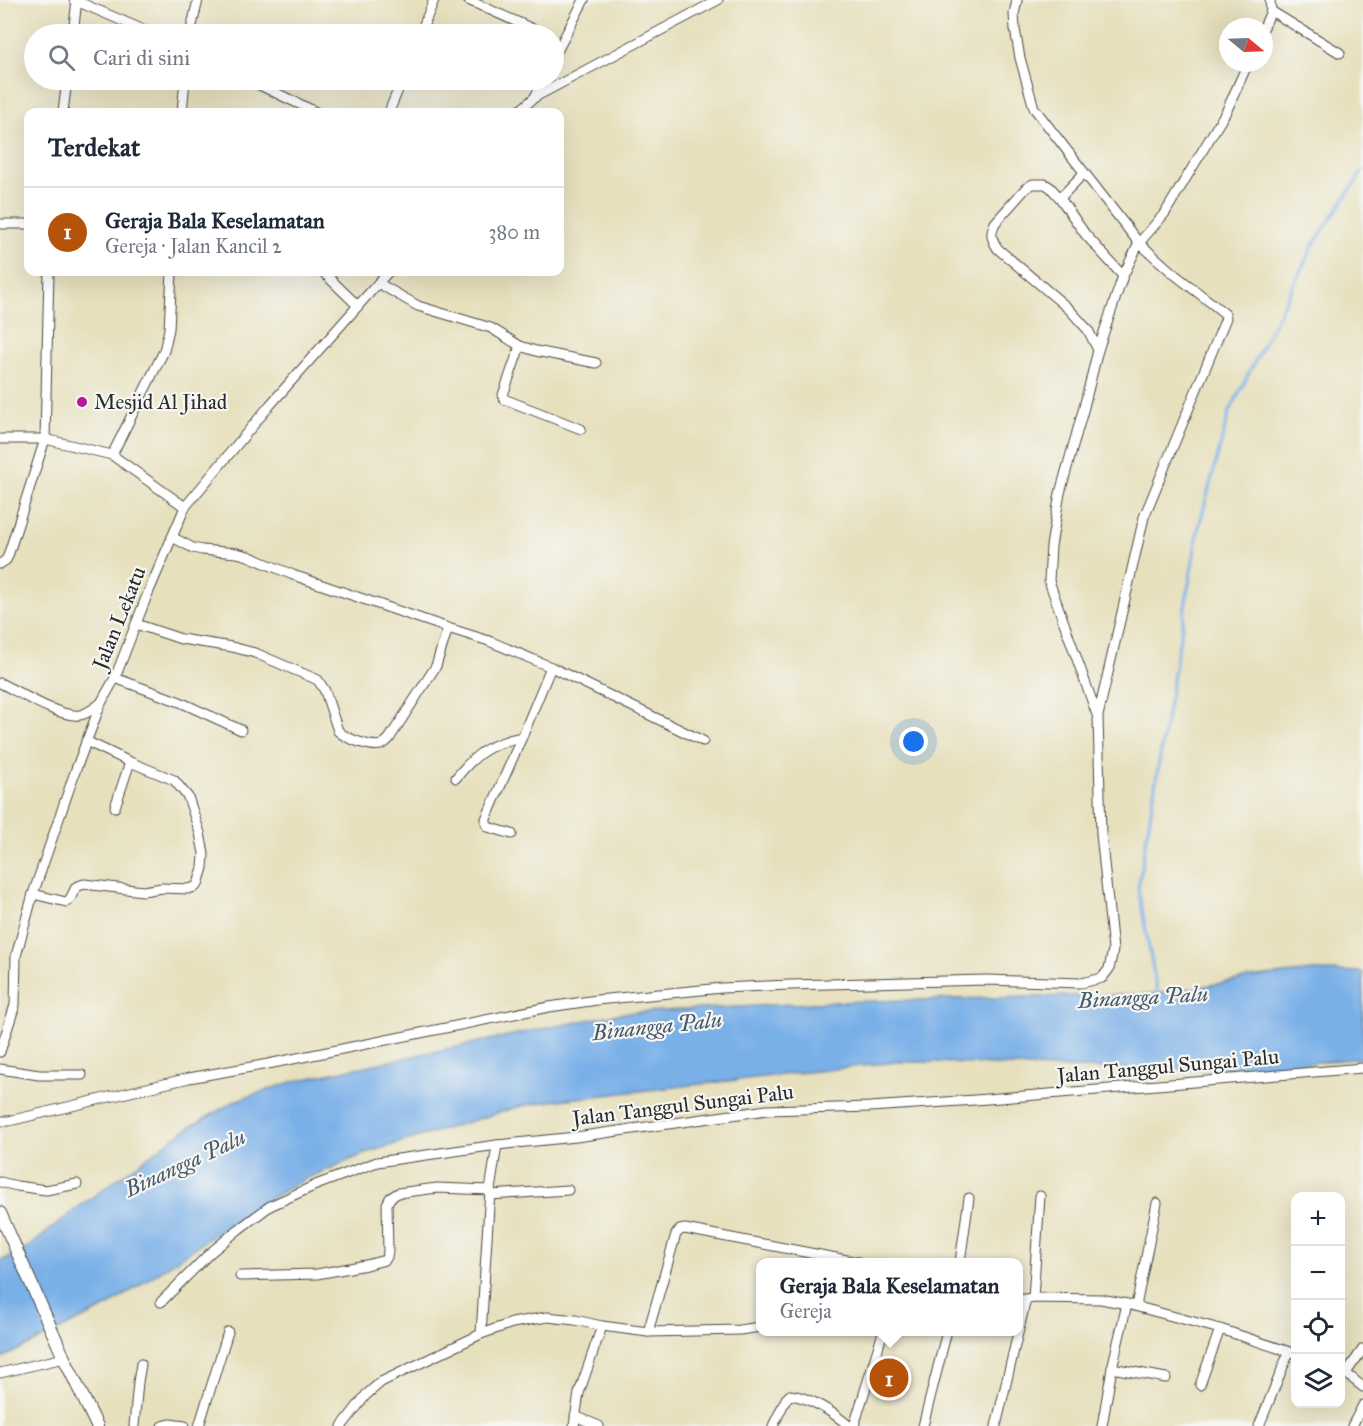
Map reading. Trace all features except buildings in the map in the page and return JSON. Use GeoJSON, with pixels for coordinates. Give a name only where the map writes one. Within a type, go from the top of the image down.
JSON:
{"type":"FeatureCollection","features":[{"type":"Feature","properties":{"kind":"main road"},"geometry":{"type":"LineString","coordinates":[[0,1213],[64,1358],[97,1426]]}},
{"type":"Feature","properties":{"kind":"street"},"geometry":{"type":"LineString","coordinates":[[74,24],[76,0],[130,24]]}},
{"type":"Feature","properties":{"kind":"street"},"geometry":{"type":"LineString","coordinates":[[192,24],[198,0]]}},
{"type":"Feature","properties":{"kind":"street"},"geometry":{"type":"LineString","coordinates":[[424,24],[434,0]]}},
{"type":"Feature","properties":{"kind":"street"},"geometry":{"type":"LineString","coordinates":[[468,0],[522,24]]}},
{"type":"Feature","properties":{"kind":"street"},"geometry":{"type":"LineString","coordinates":[[564,30],[584,0]]}},
{"type":"Feature","properties":{"kind":"street"},"geometry":{"type":"LineString","coordinates":[[564,82],[718,0]]}},
{"type":"Feature","properties":{"kind":"street"},"geometry":{"type":"LineString","coordinates":[[0,1121],[9,1121],[189,1078],[549,1007],[597,1000],[722,988],[790,985],[986,980],[1081,983],[1102,978],[1109,969],[1113,950],[1101,834],[1098,716],[1144,517],[1226,318],[1225,314],[1139,243],[1034,108],[1020,58],[1015,29],[1014,14],[1017,0]]}},
{"type":"Feature","properties":{"kind":"street"},"geometry":{"type":"LineString","coordinates":[[1268,18],[1271,11],[1270,0]]}},
{"type":"Feature","properties":{"kind":"street"},"geometry":{"type":"LineString","coordinates":[[1271,11],[1340,53]]}},
{"type":"Feature","properties":{"kind":"street"},"geometry":{"type":"LineString","coordinates":[[1098,716],[1049,580],[1051,546],[1060,493],[1098,350],[1124,276],[1139,243],[1165,213],[1227,110],[1244,72]]}},
{"type":"Feature","properties":{"kind":"street"},"geometry":{"type":"LineString","coordinates":[[64,108],[66,90]]}},
{"type":"Feature","properties":{"kind":"street"},"geometry":{"type":"LineString","coordinates":[[182,108],[184,90]]}},
{"type":"Feature","properties":{"kind":"street"},"geometry":{"type":"LineString","coordinates":[[270,90],[308,108]]}},
{"type":"Feature","properties":{"kind":"street"},"geometry":{"type":"LineString","coordinates":[[391,108],[398,90]]}},
{"type":"Feature","properties":{"kind":"street"},"geometry":{"type":"LineString","coordinates":[[535,97],[538,90]]}},
{"type":"Feature","properties":{"kind":"street"},"geometry":{"type":"LineString","coordinates":[[523,108],[535,97],[548,90]]}},
{"type":"Feature","properties":{"kind":"street"},"geometry":{"type":"LineString","coordinates":[[1060,198],[1084,173]]}},
{"type":"Feature","properties":{"kind":"street"},"geometry":{"type":"LineString","coordinates":[[1098,350],[1088,330],[1069,309],[998,249],[992,240],[993,228],[1026,188],[1033,184],[1045,184],[1060,198],[1085,234],[1124,276]]}},
{"type":"Feature","properties":{"kind":"street"},"geometry":{"type":"LineString","coordinates":[[0,224],[24,224]]}},
{"type":"Feature","properties":{"kind":"street"},"geometry":{"type":"LineString","coordinates":[[0,564],[8,556],[45,439],[49,276]]}},
{"type":"Feature","properties":{"kind":"street"},"geometry":{"type":"LineString","coordinates":[[112,455],[164,351],[169,328],[172,276]]}},
{"type":"Feature","properties":{"kind":"street"},"geometry":{"type":"LineString","coordinates":[[326,276],[358,306]]}},
{"type":"Feature","properties":{"kind":"street","name":"Jalan Lekatu"},"geometry":{"type":"LineString","coordinates":[[0,1052],[15,1005],[16,956],[33,894],[86,741],[101,703],[115,678],[185,507],[270,405],[384,276]]}},
{"type":"Feature","properties":{"kind":"street"},"geometry":{"type":"LineString","coordinates":[[378,283],[417,306],[490,328],[520,346],[596,363]]}},
{"type":"Feature","properties":{"kind":"street"},"geometry":{"type":"LineString","coordinates":[[520,346],[503,395],[504,399],[581,429]]}},
{"type":"Feature","properties":{"kind":"street"},"geometry":{"type":"LineString","coordinates":[[0,439],[45,439],[112,455],[185,507]]}},
{"type":"Feature","properties":{"kind":"street"},"geometry":{"type":"LineString","coordinates":[[172,537],[193,548],[248,556],[293,575],[489,641],[551,667],[703,741]]}},
{"type":"Feature","properties":{"kind":"street"},"geometry":{"type":"LineString","coordinates":[[136,624],[181,639],[232,647],[312,677],[321,684],[325,691],[338,731],[342,735],[376,746],[389,739],[436,666],[448,628]]}},
{"type":"Feature","properties":{"kind":"street"},"geometry":{"type":"LineString","coordinates":[[512,834],[488,827],[486,819],[551,667]]}},
{"type":"Feature","properties":{"kind":"street"},"geometry":{"type":"LineString","coordinates":[[115,678],[180,702],[241,730]]}},
{"type":"Feature","properties":{"kind":"street"},"geometry":{"type":"LineString","coordinates":[[0,683],[51,708],[72,715],[82,715],[101,703]]}},
{"type":"Feature","properties":{"kind":"street"},"geometry":{"type":"LineString","coordinates":[[456,778],[470,761],[491,746],[522,737]]}},
{"type":"Feature","properties":{"kind":"street"},"geometry":{"type":"LineString","coordinates":[[33,894],[66,902],[76,887],[84,884],[143,891],[162,888],[188,889],[198,884],[204,854],[200,833],[188,797],[174,780],[86,741]]}},
{"type":"Feature","properties":{"kind":"street"},"geometry":{"type":"LineString","coordinates":[[115,807],[130,762]]}},
{"type":"Feature","properties":{"kind":"street","name":"Jalan Tanggul Sungai Palu"},"geometry":{"type":"LineString","coordinates":[[161,1302],[210,1253],[270,1206],[316,1185],[377,1162],[767,1110],[963,1101],[1363,1068]]}},
{"type":"Feature","properties":{"kind":"street"},"geometry":{"type":"LineString","coordinates":[[0,1069],[39,1075],[82,1075]]}},
{"type":"Feature","properties":{"kind":"street"},"geometry":{"type":"LineString","coordinates":[[481,1334],[490,1193],[497,1145]]}},
{"type":"Feature","properties":{"kind":"street"},"geometry":{"type":"LineString","coordinates":[[0,1182],[46,1190],[77,1184]]}},
{"type":"Feature","properties":{"kind":"street"},"geometry":{"type":"LineString","coordinates":[[240,1276],[317,1274],[384,1260],[388,1251],[387,1204],[390,1198],[398,1193],[437,1188],[490,1193],[568,1190]]}},
{"type":"Feature","properties":{"kind":"street"},"geometry":{"type":"LineString","coordinates":[[1040,1196],[1026,1299],[1101,1299],[1131,1305],[1220,1329],[1291,1353]]}},
{"type":"Feature","properties":{"kind":"street"},"geometry":{"type":"LineString","coordinates":[[961,1258],[969,1198]]}},
{"type":"Feature","properties":{"kind":"street"},"geometry":{"type":"LineString","coordinates":[[1102,1426],[1112,1368],[1131,1305],[1156,1203]]}},
{"type":"Feature","properties":{"kind":"street"},"geometry":{"type":"LineString","coordinates":[[648,1332],[676,1234],[680,1230],[685,1229],[825,1258]]}},
{"type":"Feature","properties":{"kind":"street"},"geometry":{"type":"LineString","coordinates":[[342,1426],[366,1395],[381,1382],[481,1334],[512,1323],[547,1317],[648,1332],[756,1328]]}},
{"type":"Feature","properties":{"kind":"street"},"geometry":{"type":"LineString","coordinates":[[599,1426],[574,1421],[579,1394],[602,1326]]}},
{"type":"Feature","properties":{"kind":"street"},"geometry":{"type":"LineString","coordinates":[[1200,1384],[1220,1329]]}},
{"type":"Feature","properties":{"kind":"street"},"geometry":{"type":"LineString","coordinates":[[199,1426],[228,1332]]}},
{"type":"Feature","properties":{"kind":"street"},"geometry":{"type":"LineString","coordinates":[[854,1426],[882,1336]]}},
{"type":"Feature","properties":{"kind":"street"},"geometry":{"type":"LineString","coordinates":[[923,1426],[945,1336]]}},
{"type":"Feature","properties":{"kind":"street"},"geometry":{"type":"LineString","coordinates":[[996,1426],[1017,1336]]}},
{"type":"Feature","properties":{"kind":"street"},"geometry":{"type":"LineString","coordinates":[[1345,1370],[1363,1349]]}},
{"type":"Feature","properties":{"kind":"street"},"geometry":{"type":"LineString","coordinates":[[1259,1426],[1292,1354]]}},
{"type":"Feature","properties":{"kind":"street"},"geometry":{"type":"LineString","coordinates":[[0,1373],[64,1358]]}},
{"type":"Feature","properties":{"kind":"street"},"geometry":{"type":"LineString","coordinates":[[134,1426],[141,1365]]}},
{"type":"Feature","properties":{"kind":"street"},"geometry":{"type":"LineString","coordinates":[[1112,1368],[1166,1378]]}},
{"type":"Feature","properties":{"kind":"street"},"geometry":{"type":"LineString","coordinates":[[1345,1374],[1363,1387]]}},
{"type":"Feature","properties":{"kind":"street"},"geometry":{"type":"LineString","coordinates":[[773,1426],[790,1395],[801,1397],[819,1406],[849,1426]]}},
{"type":"Feature","properties":{"kind":"street"},"geometry":{"type":"LineString","coordinates":[[1353,1426],[1363,1405]]}},
{"type":"Feature","properties":{"kind":"street"},"geometry":{"type":"LineString","coordinates":[[162,1426],[170,1424],[185,1426]]}},
{"type":"Feature","properties":{"kind":"water","name":"Binangga Palu"},"geometry":{"type":"Polygon","coordinates":[[[1313,971],[1363,972],[1363,1058],[1263,1067],[1191,1069],[1050,1068],[896,1062],[521,1106],[369,1152],[305,1179],[257,1206],[107,1307],[0,1359],[0,1261],[31,1245],[76,1209],[185,1130],[237,1100],[295,1081],[623,1013],[832,1002],[1149,994],[1256,977],[1313,971]]]}},
{"type":"Feature","properties":{"kind":"waterway","name":"Binangga Palu"},"geometry":{"type":"LineString","coordinates":[[1158,996],[1138,888],[1198,530],[1229,413],[1314,244],[1363,171]]}},
{"type":"Feature","properties":{"kind":"place","name":"Mesjid Al Jihad"},"geometry":{"type":"Point","coordinates":[82,402]}},
{"type":"Feature","properties":{"kind":"place","name":"Geraja Bala Keselamatan"},"geometry":{"type":"Point","coordinates":[889,1378]}}]}
